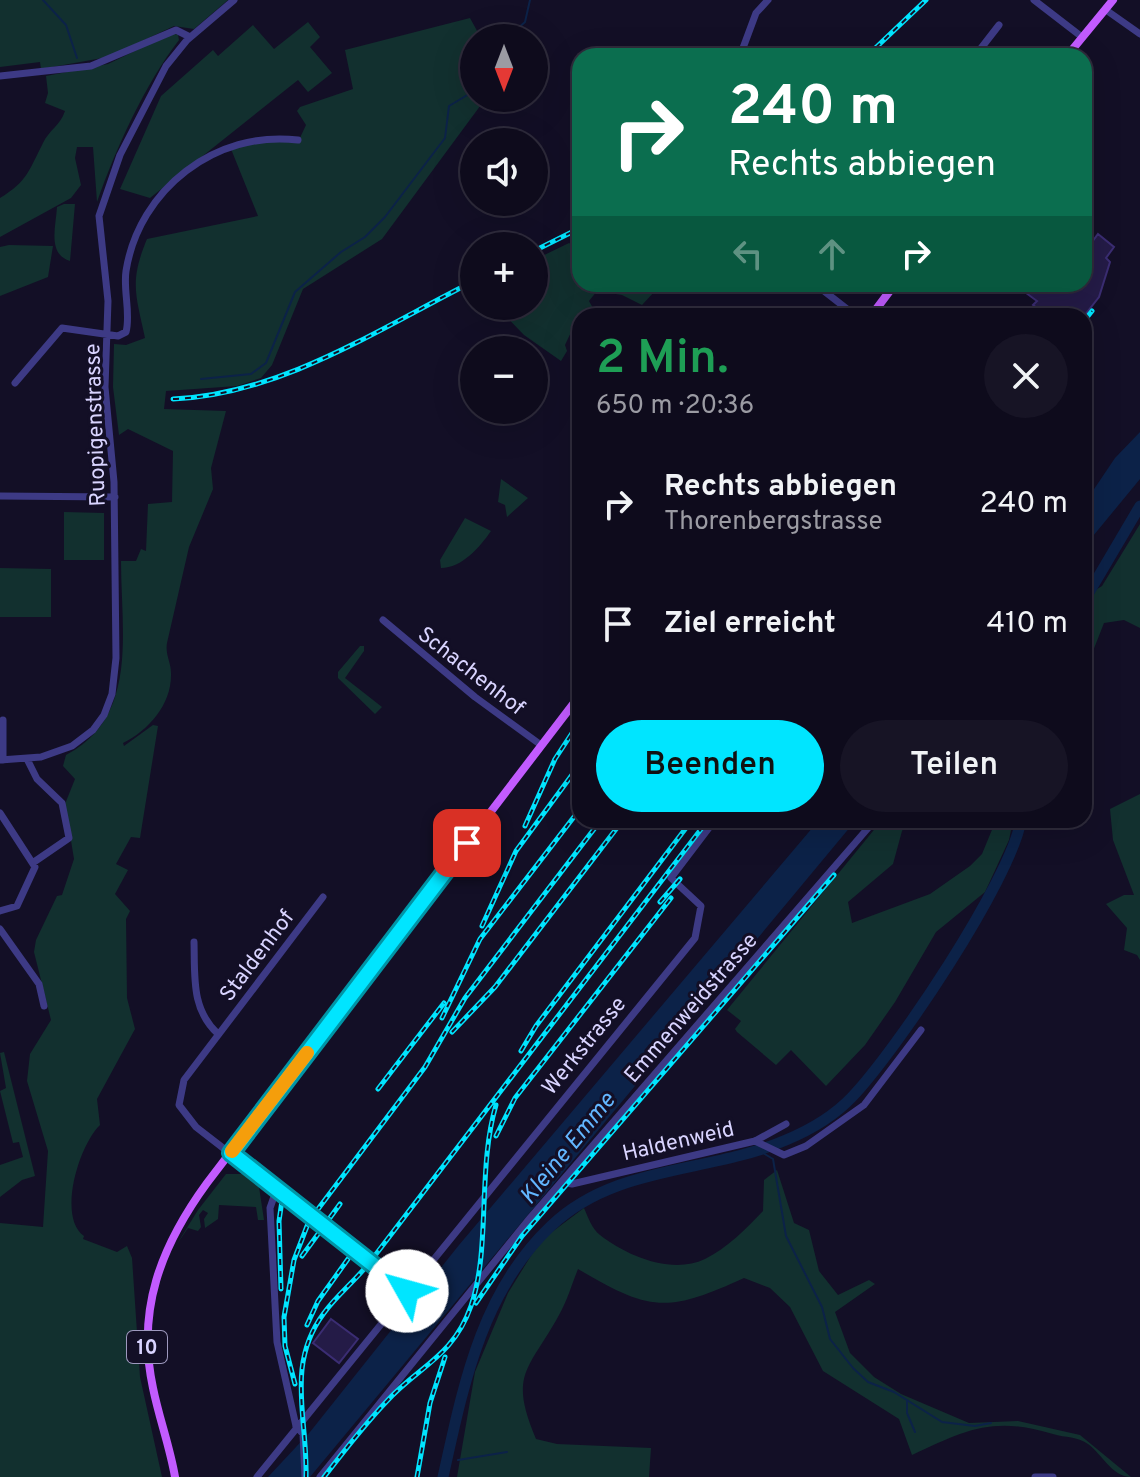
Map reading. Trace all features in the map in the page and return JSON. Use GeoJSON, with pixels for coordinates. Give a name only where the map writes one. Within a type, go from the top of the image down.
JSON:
{"type":"FeatureCollection","features":[{"type":"Feature","properties":{"kind":"main road"},"geometry":{"type":"LineString","coordinates":[[1073,48],[1113,0]]}},
{"type":"Feature","properties":{"kind":"main road","name":"10"},"geometry":{"type":"LineString","coordinates":[[175,1477],[148,1365],[150,1299],[159,1266],[181,1220],[572,705]]}},
{"type":"Feature","properties":{"kind":"street","name":"Ruopigenstrasse"},"geometry":{"type":"LineString","coordinates":[[1,760],[27,759],[59,752],[82,740],[104,715],[109,702],[116,658],[115,497],[105,387],[108,301],[98,230],[103,197],[148,97],[166,66],[190,37],[234,0]]}},
{"type":"Feature","properties":{"kind":"street"},"geometry":{"type":"LineString","coordinates":[[1034,0],[1082,37]]}},
{"type":"Feature","properties":{"kind":"street"},"geometry":{"type":"LineString","coordinates":[[742,48],[747,33],[766,1]]}},
{"type":"Feature","properties":{"kind":"street"},"geometry":{"type":"LineString","coordinates":[[1106,10],[1140,34]]}},
{"type":"Feature","properties":{"kind":"street"},"geometry":{"type":"LineString","coordinates":[[981,48],[999,25]]}},
{"type":"Feature","properties":{"kind":"street"},"geometry":{"type":"LineString","coordinates":[[0,76],[91,66],[176,30],[190,37]]}},
{"type":"Feature","properties":{"kind":"street"},"geometry":{"type":"LineString","coordinates":[[15,383],[62,328],[118,336],[127,329],[126,270],[144,213],[158,196],[194,166],[236,145],[260,138],[298,140]]}},
{"type":"Feature","properties":{"kind":"street"},"geometry":{"type":"LineString","coordinates":[[825,292],[846,308]]}},
{"type":"Feature","properties":{"kind":"street"},"geometry":{"type":"LineString","coordinates":[[0,496],[115,497]]}},
{"type":"Feature","properties":{"kind":"street","name":"Schachenhof"},"geometry":{"type":"LineString","coordinates":[[383,620],[452,680],[541,745]]}},
{"type":"Feature","properties":{"kind":"street"},"geometry":{"type":"LineString","coordinates":[[1,760],[3,720]]}},
{"type":"Feature","properties":{"kind":"street"},"geometry":{"type":"LineString","coordinates":[[27,759],[37,779],[62,803],[69,838],[34,862]]}},
{"type":"Feature","properties":{"kind":"street"},"geometry":{"type":"LineString","coordinates":[[0,813],[34,862],[35,871],[17,906],[0,911]]}},
{"type":"Feature","properties":{"kind":"street","name":"Werkstrasse"},"geometry":{"type":"LineString","coordinates":[[257,1477],[408,1287],[415,1284],[468,1214],[695,938],[701,906],[671,878],[709,828]]}},
{"type":"Feature","properties":{"kind":"street","name":"Emmenweidstrasse"},"geometry":{"type":"LineString","coordinates":[[320,1477],[476,1282],[868,828]]}},
{"type":"Feature","properties":{"kind":"street","name":"Staldenhof"},"geometry":{"type":"LineString","coordinates":[[231,1153],[187,1120],[178,1101],[184,1080],[323,897]]}},
{"type":"Feature","properties":{"kind":"street"},"geometry":{"type":"LineString","coordinates":[[0,929],[39,984],[44,1006]]}},
{"type":"Feature","properties":{"kind":"street","name":"Staldenhof"},"geometry":{"type":"LineString","coordinates":[[194,942],[197,1004],[203,1018],[218,1034]]}},
{"type":"Feature","properties":{"kind":"street","name":"Haldenweid"},"geometry":{"type":"LineString","coordinates":[[758,1142],[775,1151],[793,1154],[864,1105],[921,1030]]}},
{"type":"Feature","properties":{"kind":"street","name":"Haldenweid"},"geometry":{"type":"LineString","coordinates":[[563,1182],[572,1184],[758,1142],[786,1124]]}},
{"type":"Feature","properties":{"kind":"street"},"geometry":{"type":"LineString","coordinates":[[231,1153],[370,1262],[408,1287]]}},
{"type":"Feature","properties":{"kind":"street"},"geometry":{"type":"LineString","coordinates":[[277,1188],[270,1212],[277,1342],[296,1426],[303,1436],[305,1477]]}},
{"type":"Feature","properties":{"kind":"street"},"geometry":{"type":"LineString","coordinates":[[1035,1477],[1053,1477]]}},
{"type":"Feature","properties":{"kind":"green space"},"geometry":{"type":"Polygon","coordinates":[[[0,0],[228,0],[194,29],[174,26],[108,57],[41,69],[40,62],[0,67],[0,0]]]}},
{"type":"Feature","properties":{"kind":"green space"},"geometry":{"type":"Polygon","coordinates":[[[470,18],[473,24],[460,24],[460,112],[476,112],[464,128],[460,128],[460,133],[382,239],[303,289],[272,365],[261,378],[237,386],[166,391],[164,409],[226,411],[211,468],[213,489],[189,547],[167,643],[171,673],[168,695],[150,723],[123,743],[124,746],[153,725],[158,726],[140,838],[131,837],[116,864],[128,870],[115,894],[130,911],[126,919],[127,998],[135,1029],[97,1099],[100,1125],[85,1148],[72,1198],[72,1213],[83,1239],[117,1252],[127,1246],[132,1258],[140,1377],[162,1477],[0,1477],[0,1223],[43,1227],[48,1151],[27,1081],[30,1054],[51,1020],[34,952],[36,940],[57,896],[62,895],[74,859],[65,804],[75,779],[63,766],[66,755],[89,739],[105,719],[115,696],[123,644],[121,561],[136,561],[141,549],[146,551],[148,504],[172,502],[173,451],[128,429],[119,435],[113,387],[114,344],[126,345],[145,338],[136,278],[147,239],[258,216],[231,149],[255,141],[298,142],[306,125],[297,111],[300,107],[353,89],[345,50],[470,18]]]}},
{"type":"Feature","properties":{"kind":"green space"},"geometry":{"type":"Polygon","coordinates":[[[308,22],[320,37],[310,47],[332,73],[308,92],[298,80],[150,198],[120,189],[161,96],[213,50],[218,56],[253,25],[274,49],[308,22]]]}},
{"type":"Feature","properties":{"kind":"green space"},"geometry":{"type":"Polygon","coordinates":[[[172,33],[178,35],[179,40],[132,117],[97,202],[93,147],[77,147],[75,158],[81,185],[71,198],[0,237],[0,198],[27,174],[45,139],[65,111],[45,103],[48,93],[46,76],[108,64],[172,33]]]}},
{"type":"Feature","properties":{"kind":"green space"},"geometry":{"type":"Polygon","coordinates":[[[75,204],[70,261],[58,252],[54,238],[57,207],[75,204]]]}},
{"type":"Feature","properties":{"kind":"green space"},"geometry":{"type":"Polygon","coordinates":[[[569,243],[572,245],[572,292],[596,292],[589,301],[593,308],[572,308],[572,330],[561,361],[548,352],[548,336],[524,335],[510,320],[548,320],[548,253],[569,243]]]}},
{"type":"Feature","properties":{"kind":"green space"},"geometry":{"type":"Polygon","coordinates":[[[53,246],[48,277],[0,296],[0,247],[53,246]]]}},
{"type":"Feature","properties":{"kind":"green space"},"geometry":{"type":"Polygon","coordinates":[[[603,292],[654,292],[642,305],[622,295],[603,292]]]}},
{"type":"Feature","properties":{"kind":"green space"},"geometry":{"type":"Polygon","coordinates":[[[501,479],[528,498],[507,517],[505,505],[498,502],[501,479]]]}},
{"type":"Feature","properties":{"kind":"green space"},"geometry":{"type":"Polygon","coordinates":[[[64,512],[104,513],[104,560],[64,560],[64,512]]]}},
{"type":"Feature","properties":{"kind":"green space"},"geometry":{"type":"Polygon","coordinates":[[[465,518],[491,531],[463,561],[441,568],[440,560],[465,518]]]}},
{"type":"Feature","properties":{"kind":"green space"},"geometry":{"type":"Polygon","coordinates":[[[1140,524],[1140,628],[1124,620],[1104,623],[1092,654],[1092,592],[1102,586],[1140,524]]]}},
{"type":"Feature","properties":{"kind":"green space"},"geometry":{"type":"Polygon","coordinates":[[[0,568],[51,569],[51,617],[0,617],[0,568]]]}},
{"type":"Feature","properties":{"kind":"green space"},"geometry":{"type":"Polygon","coordinates":[[[360,646],[364,646],[364,651],[345,678],[382,707],[375,714],[338,678],[338,672],[360,646]]]}},
{"type":"Feature","properties":{"kind":"green space"},"geometry":{"type":"Polygon","coordinates":[[[1140,794],[1140,960],[1137,955],[1124,950],[1127,928],[1106,904],[1124,895],[1134,895],[1113,840],[1110,809],[1140,794]]]}},
{"type":"Feature","properties":{"kind":"green space"},"geometry":{"type":"Polygon","coordinates":[[[875,828],[904,828],[893,864],[848,902],[852,923],[930,894],[982,854],[993,828],[1011,828],[985,892],[936,932],[895,1002],[865,1045],[826,1086],[791,1050],[776,1065],[737,1032],[735,1029],[741,1021],[727,1010],[875,828]]]}},
{"type":"Feature","properties":{"kind":"green space"},"geometry":{"type":"Polygon","coordinates":[[[4,1052],[35,1176],[22,1180],[0,1197],[0,1165],[23,1157],[19,1142],[13,1143],[0,1091],[6,1088],[0,1053],[4,1052]]]}},
{"type":"Feature","properties":{"kind":"green space"},"geometry":{"type":"Polygon","coordinates":[[[777,1170],[794,1223],[809,1230],[819,1271],[838,1295],[869,1280],[875,1284],[835,1312],[850,1353],[874,1377],[901,1394],[969,1423],[1018,1421],[1080,1435],[1131,1477],[1118,1473],[1093,1448],[1080,1440],[1014,1426],[965,1432],[912,1455],[899,1419],[823,1371],[790,1307],[770,1288],[744,1278],[696,1297],[660,1303],[624,1293],[578,1269],[562,1310],[526,1373],[523,1385],[528,1417],[536,1439],[557,1444],[651,1448],[649,1477],[457,1477],[475,1372],[508,1293],[540,1241],[584,1208],[597,1232],[623,1250],[664,1264],[692,1263],[721,1249],[763,1211],[764,1180],[777,1170]]]}},
{"type":"Feature","properties":{"kind":"green space"},"geometry":{"type":"Polygon","coordinates":[[[226,1174],[242,1174],[259,1187],[264,1220],[258,1220],[256,1207],[219,1205],[218,1219],[205,1228],[204,1219],[208,1213],[203,1210],[199,1215],[201,1227],[198,1231],[188,1228],[177,1244],[198,1210],[226,1174]]]}},
{"type":"Feature","properties":{"kind":"water"},"geometry":{"type":"Polygon","coordinates":[[[1140,432],[1140,479],[1092,537],[1092,492],[1115,458],[1140,432]]]}},
{"type":"Feature","properties":{"kind":"water","name":"Kleine Emme"},"geometry":{"type":"Polygon","coordinates":[[[812,828],[849,828],[310,1477],[268,1477],[310,1432],[459,1245],[812,828]]]}},
{"type":"Feature","properties":{"kind":"building"},"geometry":{"type":"Polygon","coordinates":[[[1098,234],[1114,247],[1106,258],[1110,262],[1099,297],[1090,308],[1037,308],[1033,305],[1037,301],[1025,292],[1092,292],[1092,242],[1098,234]]]}},
{"type":"Feature","properties":{"kind":"building"},"geometry":{"type":"Polygon","coordinates":[[[331,1319],[358,1339],[339,1363],[313,1343],[331,1319]]]}},
{"type":"Feature","properties":{"kind":"waterway"},"geometry":{"type":"LineString","coordinates":[[43,0],[66,25],[77,58]]}},
{"type":"Feature","properties":{"kind":"waterway"},"geometry":{"type":"LineString","coordinates":[[523,24],[530,0]]}},
{"type":"Feature","properties":{"kind":"waterway"},"geometry":{"type":"LineString","coordinates":[[201,379],[251,374],[266,363],[295,292],[341,252],[365,237],[385,217],[445,138],[449,106],[460,99]]}},
{"type":"Feature","properties":{"kind":"waterway"},"geometry":{"type":"LineString","coordinates":[[1092,587],[1140,506]]}},
{"type":"Feature","properties":{"kind":"waterway"},"geometry":{"type":"LineString","coordinates":[[443,1477],[458,1409],[478,1342],[507,1280],[527,1252],[551,1226],[604,1191],[664,1172],[756,1151],[804,1132],[845,1104],[896,1043],[949,964],[997,882],[1019,828]]}},
{"type":"Feature","properties":{"kind":"waterway"},"geometry":{"type":"LineString","coordinates":[[758,1150],[773,1159],[786,1236],[822,1307],[830,1339],[853,1368],[868,1382],[894,1392],[942,1422],[975,1426],[991,1423]]}},
{"type":"Feature","properties":{"kind":"waterway"},"geometry":{"type":"LineString","coordinates":[[907,1400],[907,1413],[915,1432]]}},
{"type":"Feature","properties":{"kind":"waterway"},"geometry":{"type":"LineString","coordinates":[[458,1460],[507,1452]]}},
{"type":"Feature","properties":{"kind":"railway"},"geometry":{"type":"LineString","coordinates":[[875,48],[926,0]]}},
{"type":"Feature","properties":{"kind":"railway"},"geometry":{"type":"LineString","coordinates":[[548,244],[572,232]]}},
{"type":"Feature","properties":{"kind":"railway"},"geometry":{"type":"LineString","coordinates":[[173,399],[213,395],[290,372],[366,338],[460,288]]}},
{"type":"Feature","properties":{"kind":"railway"},"geometry":{"type":"LineString","coordinates":[[525,826],[555,759],[572,733]]}},
{"type":"Feature","properties":{"kind":"railway"},"geometry":{"type":"LineString","coordinates":[[482,926],[516,851],[572,775]]}},
{"type":"Feature","properties":{"kind":"railway"},"geometry":{"type":"LineString","coordinates":[[442,1018],[480,939],[572,819]]}},
{"type":"Feature","properties":{"kind":"railway"},"geometry":{"type":"LineString","coordinates":[[295,1384],[285,1346],[284,1317],[294,1260],[309,1221],[425,1067],[465,998],[595,828]]}},
{"type":"Feature","properties":{"kind":"railway"},"geometry":{"type":"LineString","coordinates":[[452,1032],[495,987],[617,828]]}},
{"type":"Feature","properties":{"kind":"railway"},"geometry":{"type":"LineString","coordinates":[[521,1051],[536,1026],[686,828]]}},
{"type":"Feature","properties":{"kind":"railway"},"geometry":{"type":"LineString","coordinates":[[306,1477],[302,1372],[312,1333],[324,1313],[370,1262],[702,828]]}},
{"type":"Feature","properties":{"kind":"railway"},"geometry":{"type":"LineString","coordinates":[[476,1303],[522,1236],[834,875]]}},
{"type":"Feature","properties":{"kind":"railway"},"geometry":{"type":"LineString","coordinates":[[660,902],[680,879]]}},
{"type":"Feature","properties":{"kind":"railway"},"geometry":{"type":"LineString","coordinates":[[496,1136],[515,1098],[671,898]]}},
{"type":"Feature","properties":{"kind":"railway"},"geometry":{"type":"LineString","coordinates":[[378,1089],[444,1003]]}},
{"type":"Feature","properties":{"kind":"railway"},"geometry":{"type":"LineString","coordinates":[[324,1477],[379,1410],[445,1349],[464,1323],[471,1306],[481,1259],[487,1155],[496,1105]]}},
{"type":"Feature","properties":{"kind":"railway"},"geometry":{"type":"LineString","coordinates":[[281,1289],[279,1221],[284,1187]]}},
{"type":"Feature","properties":{"kind":"railway"},"geometry":{"type":"LineString","coordinates":[[302,1256],[340,1204]]}},
{"type":"Feature","properties":{"kind":"railway"},"geometry":{"type":"LineString","coordinates":[[307,1325],[318,1301],[348,1259]]}},
{"type":"Feature","properties":{"kind":"railway"},"geometry":{"type":"LineString","coordinates":[[417,1477],[430,1403],[445,1357]]}},
{"type":"Feature","properties":{"kind":"slow traffic"},"geometry":{"type":"LineString","coordinates":[[232,1151],[307,1053]]}},
{"type":"Feature","properties":{"kind":"route"},"geometry":{"type":"LineString","coordinates":[[407,1291],[408,1287],[385,1274],[231,1153],[467,843]]}}]}
